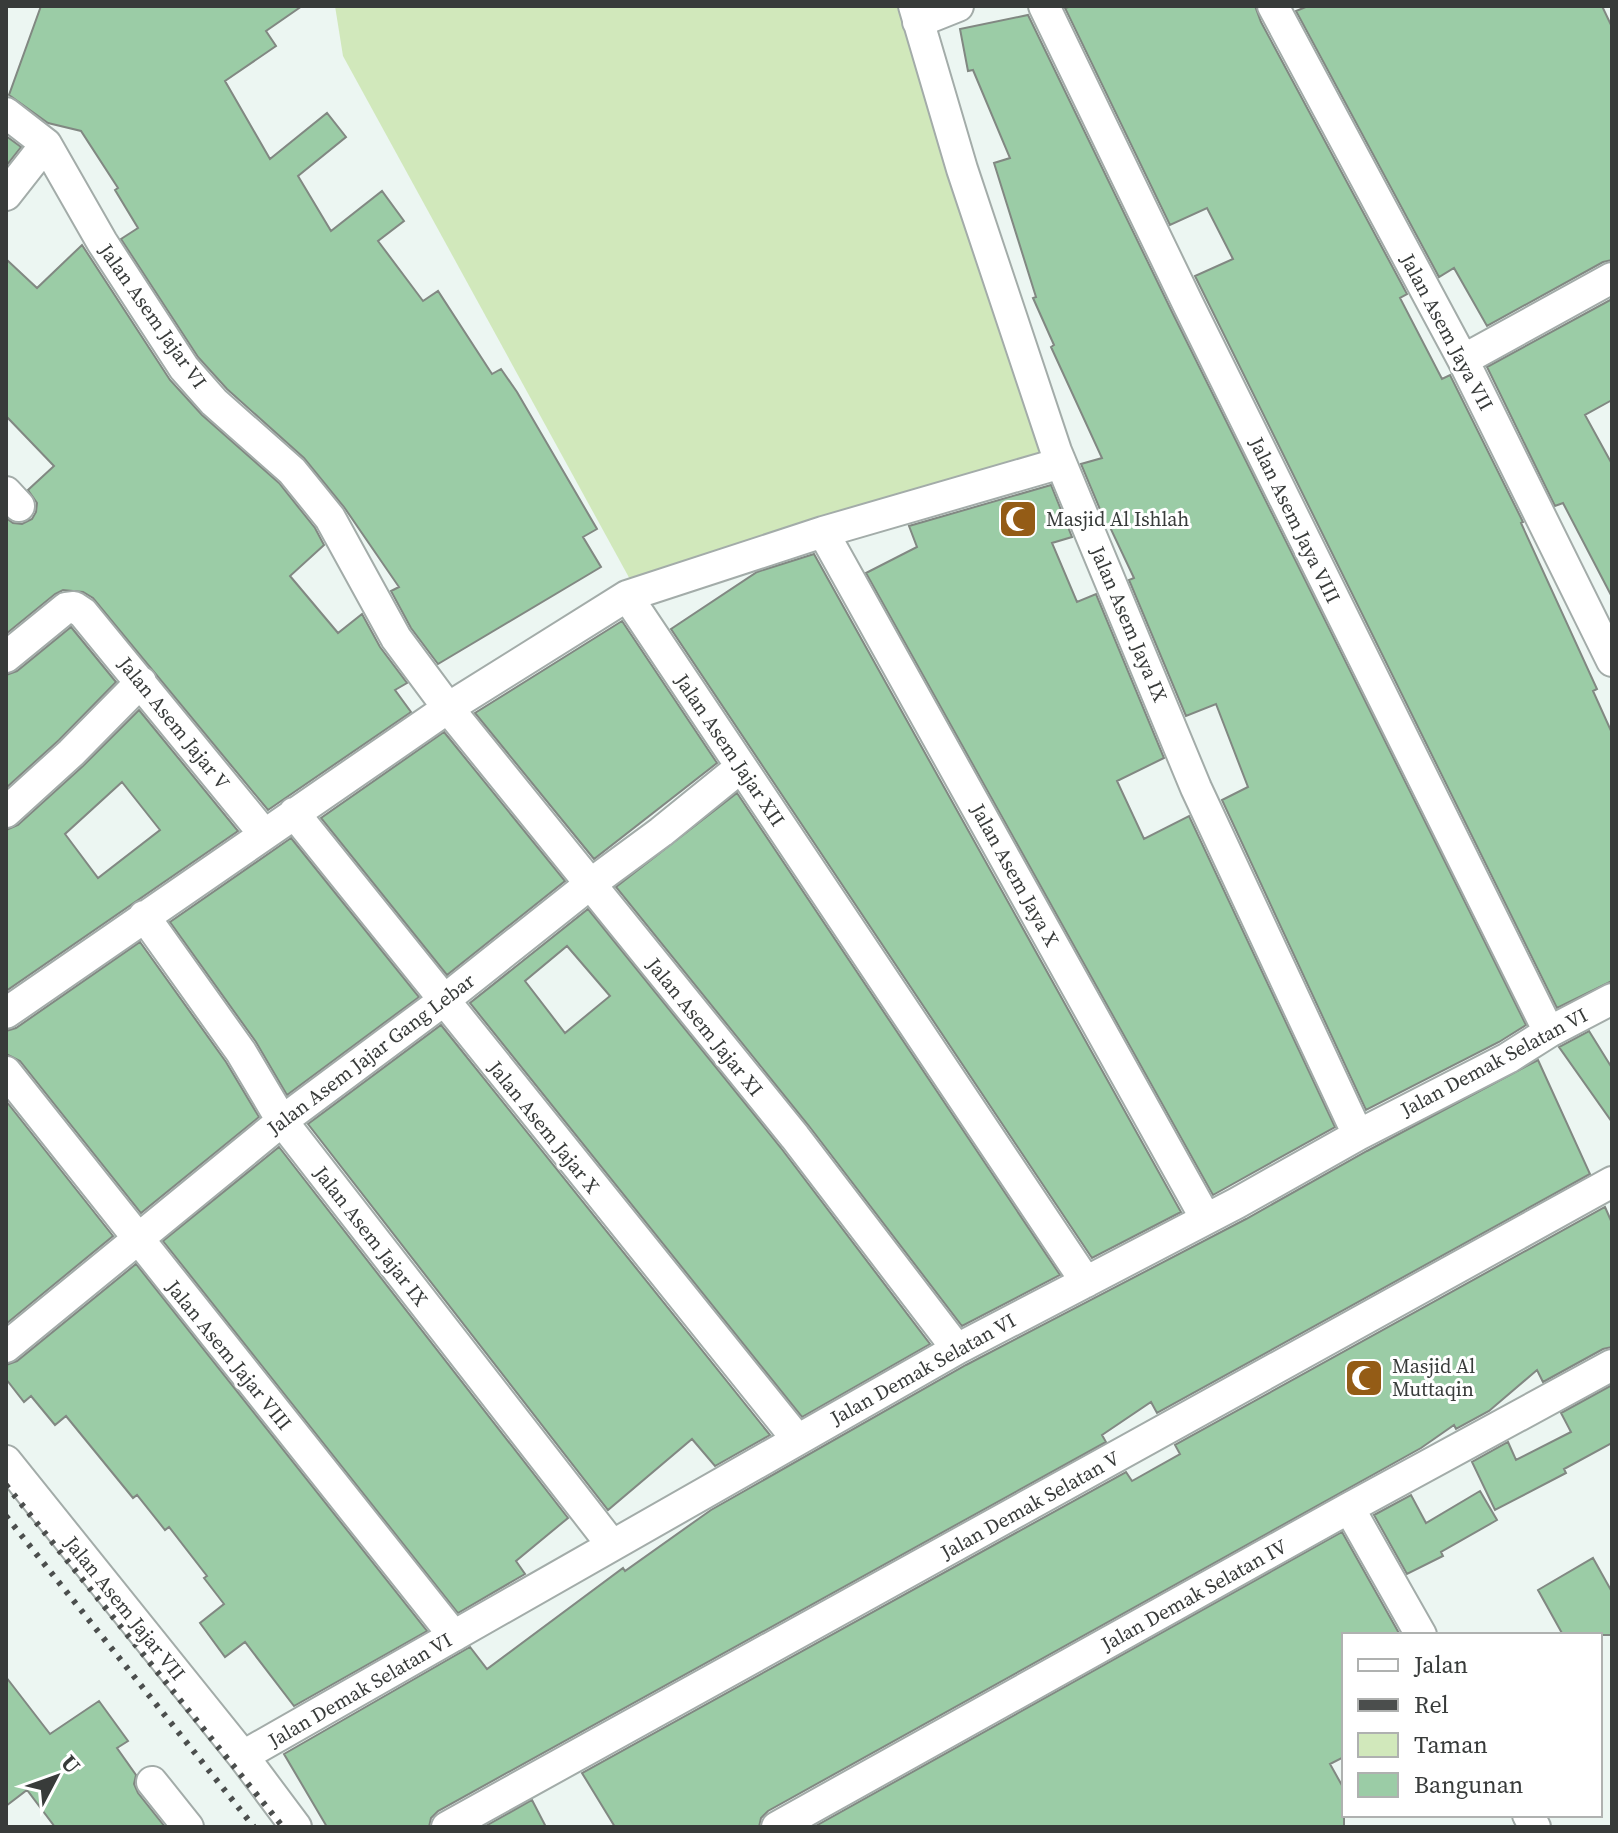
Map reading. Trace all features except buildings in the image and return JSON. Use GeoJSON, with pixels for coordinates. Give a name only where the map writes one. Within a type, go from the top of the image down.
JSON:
{"type":"FeatureCollection","features":[{"type":"Feature","properties":{"kind":"street"},"geometry":{"type":"LineString","coordinates":[[916,14],[958,6]]}},
{"type":"Feature","properties":{"kind":"street","name":"Jalan Asem Jaya VIII"},"geometry":{"type":"LineString","coordinates":[[1044,6],[1549,1032]]}},
{"type":"Feature","properties":{"kind":"street","name":"Jalan Asem Jaya VII"},"geometry":{"type":"LineString","coordinates":[[1273,6],[1463,360],[1612,661]]}},
{"type":"Feature","properties":{"kind":"street","name":"Jalan Asem Jaya IX"},"geometry":{"type":"LineString","coordinates":[[916,14],[1010,321],[1061,463],[1202,802],[1358,1135]]}},
{"type":"Feature","properties":{"kind":"street","name":"Jalan Asem Jajar VI"},"geometry":{"type":"LineString","coordinates":[[6,113],[46,144],[110,256],[184,368],[214,402],[262,442],[310,491],[340,535],[396,638],[448,708]]}},
{"type":"Feature","properties":{"kind":"street"},"geometry":{"type":"LineString","coordinates":[[6,195],[46,144]]}},
{"type":"Feature","properties":{"kind":"street"},"geometry":{"type":"LineString","coordinates":[[1463,360],[1612,278]]}},
{"type":"Feature","properties":{"kind":"street"},"geometry":{"type":"LineString","coordinates":[[6,1013],[448,708],[627,596],[823,532],[1061,463]]}},
{"type":"Feature","properties":{"kind":"street","name":"Jalan Asem Jaya X"},"geometry":{"type":"LineString","coordinates":[[823,532],[1206,1219]]}},
{"type":"Feature","properties":{"kind":"street","name":"Jalan Asem Jajar XII"},"geometry":{"type":"LineString","coordinates":[[627,596],[1086,1282]]}},
{"type":"Feature","properties":{"kind":"street","name":"Jalan Asem Jajar V"},"geometry":{"type":"LineString","coordinates":[[6,657],[66,608],[74,607],[83,613],[264,834]]}},
{"type":"Feature","properties":{"kind":"street"},"geometry":{"type":"LineString","coordinates":[[6,812],[71,753],[141,682]]}},
{"type":"Feature","properties":{"kind":"street","name":"Jalan Asem Jajar XI"},"geometry":{"type":"LineString","coordinates":[[448,708],[795,1137],[957,1349]]}},
{"type":"Feature","properties":{"kind":"street","name":"Jalan Asem Jajar Gang Lebar"},"geometry":{"type":"LineString","coordinates":[[6,1347],[282,1121],[443,1001],[741,767]]}},
{"type":"Feature","properties":{"kind":"street","name":"Jalan Asem Jajar X"},"geometry":{"type":"LineString","coordinates":[[294,813],[797,1439]]}},
{"type":"Feature","properties":{"kind":"street","name":"Jalan Asem Jajar IX"},"geometry":{"type":"LineString","coordinates":[[144,916],[241,1052],[282,1121],[612,1545]]}},
{"type":"Feature","properties":{"kind":"street","name":"Jalan Demak Selatan VI"},"geometry":{"type":"LineString","coordinates":[[243,1756],[957,1349],[1508,1058],[1612,999]]}},
{"type":"Feature","properties":{"kind":"street","name":"Jalan Asem Jajar VIII"},"geometry":{"type":"LineString","coordinates":[[6,1072],[454,1636]]}},
{"type":"Feature","properties":{"kind":"street","name":"Jalan Demak Selatan V"},"geometry":{"type":"LineString","coordinates":[[447,1827],[1612,1182]]}},
{"type":"Feature","properties":{"kind":"street","name":"Jalan Demak Selatan IV"},"geometry":{"type":"LineString","coordinates":[[777,1827],[1612,1365]]}},
{"type":"Feature","properties":{"kind":"street","name":"Jalan Asem Jajar VII"},"geometry":{"type":"LineString","coordinates":[[6,1461],[243,1756],[296,1827]]}},
{"type":"Feature","properties":{"kind":"street"},"geometry":{"type":"LineString","coordinates":[[1349,1508],[1420,1633]]}},
{"type":"Feature","properties":{"kind":"street"},"geometry":{"type":"LineString","coordinates":[[152,1782],[188,1827]]}},
{"type":"Feature","properties":{"kind":"green space"},"geometry":{"type":"Polygon","coordinates":[[[335,6],[910,6],[1054,461],[632,583],[343,56],[335,6]]]}},
{"type":"Feature","properties":{"kind":"railway"},"geometry":{"type":"LineString","coordinates":[[6,1485],[283,1827]]}},
{"type":"Feature","properties":{"kind":"railway"},"geometry":{"type":"LineString","coordinates":[[6,1516],[254,1827]]}},
{"type":"Feature","properties":{"kind":"place","name":"Masjid Al Ishlah"},"geometry":{"type":"Point","coordinates":[1018,519]}},
{"type":"Feature","properties":{"kind":"place","name":"Masjid Al Muttaqin"},"geometry":{"type":"Point","coordinates":[1364,1378]}}]}
